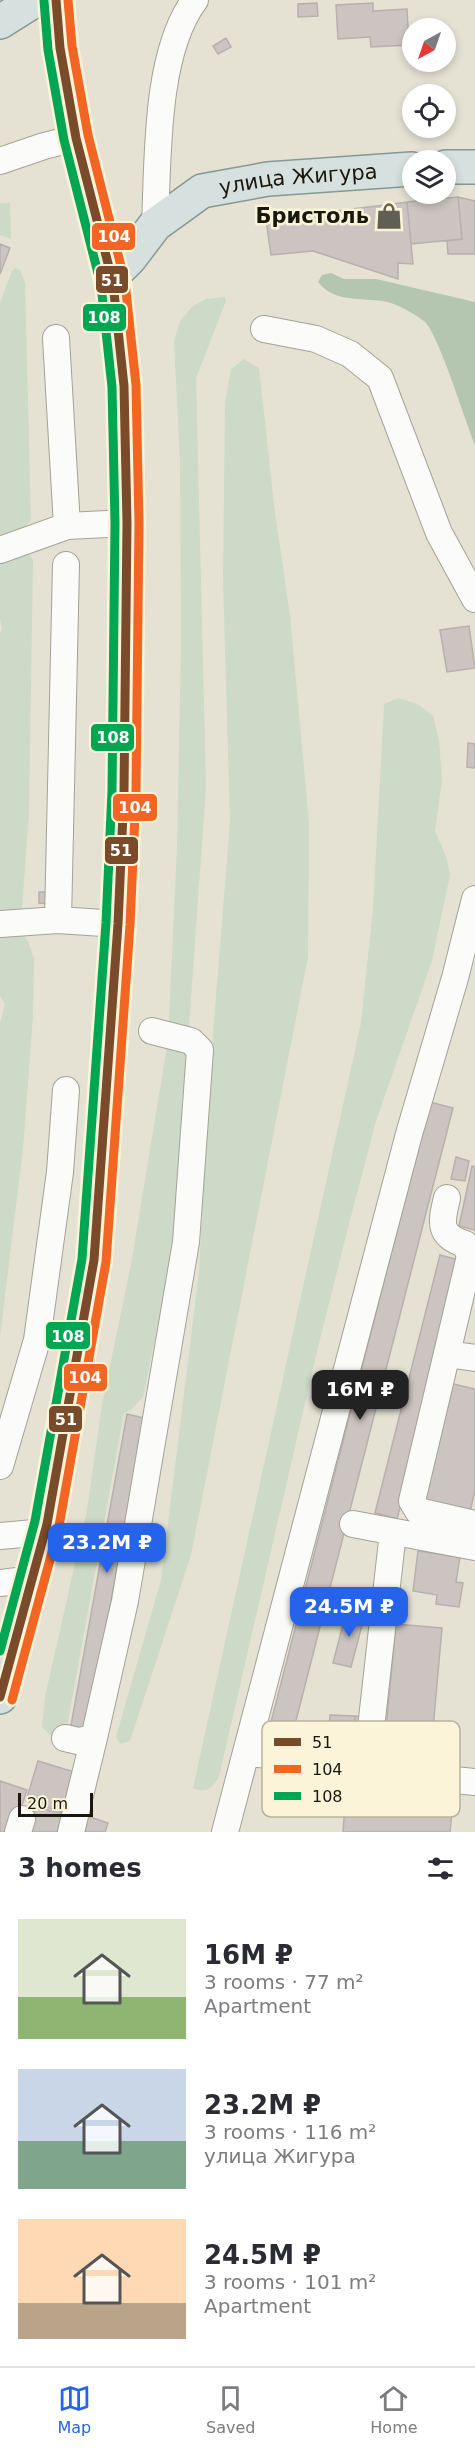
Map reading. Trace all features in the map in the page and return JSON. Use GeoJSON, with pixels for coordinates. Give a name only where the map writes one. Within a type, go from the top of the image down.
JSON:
{"type":"FeatureCollection","features":[{"type":"Feature","properties":{"kind":"main road"},"geometry":{"type":"LineString","coordinates":[[0,22],[35,0]]}},
{"type":"Feature","properties":{"kind":"main road"},"geometry":{"type":"LineString","coordinates":[[0,1697],[45,1532],[94,1260],[118,924],[124,791],[127,523],[124,386],[112,276],[76,138],[60,48],[56,0]]}},
{"type":"Feature","properties":{"kind":"main road"},"geometry":{"type":"LineString","coordinates":[[456,167],[475,167]]}},
{"type":"Feature","properties":{"kind":"main road","name":"улица Жигура"},"geometry":{"type":"LineString","coordinates":[[112,276],[130,258],[155,225],[202,191],[268,179],[402,170]]}},
{"type":"Feature","properties":{"kind":"street"},"geometry":{"type":"LineString","coordinates":[[155,225],[159,128],[173,40],[195,0]]}},
{"type":"Feature","properties":{"kind":"street"},"geometry":{"type":"LineString","coordinates":[[0,161],[76,138]]}},
{"type":"Feature","properties":{"kind":"street"},"geometry":{"type":"LineString","coordinates":[[264,329],[316,339],[350,354],[380,378],[439,533],[475,599]]}},
{"type":"Feature","properties":{"kind":"street"},"geometry":{"type":"LineString","coordinates":[[56,338],[67,526]]}},
{"type":"Feature","properties":{"kind":"street"},"geometry":{"type":"LineString","coordinates":[[0,550],[67,526],[127,523]]}},
{"type":"Feature","properties":{"kind":"street"},"geometry":{"type":"LineString","coordinates":[[58,921],[66,565]]}},
{"type":"Feature","properties":{"kind":"street"},"geometry":{"type":"LineString","coordinates":[[225,1832],[418,1099],[455,978],[475,899]]}},
{"type":"Feature","properties":{"kind":"street"},"geometry":{"type":"LineString","coordinates":[[0,924],[58,921],[118,924]]}},
{"type":"Feature","properties":{"kind":"street"},"geometry":{"type":"LineString","coordinates":[[70,1832],[125,1601],[186,1242],[200,1050],[191,1041],[152,1031]]}},
{"type":"Feature","properties":{"kind":"street"},"geometry":{"type":"LineString","coordinates":[[0,1466],[37,1340],[60,1172],[66,1090]]}},
{"type":"Feature","properties":{"kind":"street"},"geometry":{"type":"LineString","coordinates":[[447,1198],[442,1218],[444,1230],[454,1241],[465,1244],[470,1256],[412,1501],[418,1511],[475,1524]]}},
{"type":"Feature","properties":{"kind":"street"},"geometry":{"type":"LineString","coordinates":[[447,1354],[475,1358]]}},
{"type":"Feature","properties":{"kind":"street"},"geometry":{"type":"LineString","coordinates":[[353,1524],[475,1547]]}},
{"type":"Feature","properties":{"kind":"street"},"geometry":{"type":"LineString","coordinates":[[0,1536],[45,1532]]}},
{"type":"Feature","properties":{"kind":"street"},"geometry":{"type":"LineString","coordinates":[[372,1721],[393,1532]]}},
{"type":"Feature","properties":{"kind":"street"},"geometry":{"type":"LineString","coordinates":[[0,1583],[33,1579]]}},
{"type":"Feature","properties":{"kind":"street"},"geometry":{"type":"LineString","coordinates":[[65,1738],[78,1741],[94,1738]]}},
{"type":"Feature","properties":{"kind":"street"},"geometry":{"type":"LineString","coordinates":[[246,1753],[262,1754]]}},
{"type":"Feature","properties":{"kind":"street"},"geometry":{"type":"LineString","coordinates":[[460,1780],[475,1782]]}},
{"type":"Feature","properties":{"kind":"green space"},"geometry":{"type":"Polygon","coordinates":[[[0,203],[10,203],[11,239],[0,235],[0,203]]]}},
{"type":"Feature","properties":{"kind":"green space"},"geometry":{"type":"Polygon","coordinates":[[[15,268],[20,270],[25,283],[31,520],[21,531],[0,537],[0,303],[15,268]]]}},
{"type":"Feature","properties":{"kind":"green space"},"geometry":{"type":"Polygon","coordinates":[[[331,273],[344,279],[376,279],[475,302],[475,445],[444,359],[424,321],[391,303],[334,294],[318,282],[322,275],[331,273]]]}},
{"type":"Feature","properties":{"kind":"green space"},"geometry":{"type":"Polygon","coordinates":[[[225,297],[226,301],[196,378],[206,787],[177,1232],[143,1397],[131,1410],[124,1413],[67,1727],[57,1737],[51,1736],[42,1727],[45,1697],[87,1510],[102,1405],[132,1259],[168,1040],[177,848],[181,645],[180,463],[174,341],[180,321],[193,306],[206,299],[225,297]]]}},
{"type":"Feature","properties":{"kind":"green space"},"geometry":{"type":"Polygon","coordinates":[[[244,359],[259,368],[275,513],[290,615],[309,823],[308,957],[191,1555],[130,1741],[120,1744],[116,1737],[161,1580],[199,1272],[208,1096],[230,822],[223,580],[225,403],[231,369],[244,359]]]}},
{"type":"Feature","properties":{"kind":"green space"},"geometry":{"type":"Polygon","coordinates":[[[26,552],[33,561],[29,813],[22,909],[16,913],[0,914],[0,634],[2,628],[0,560],[26,552]]]}},
{"type":"Feature","properties":{"kind":"green space"},"geometry":{"type":"Polygon","coordinates":[[[399,698],[419,705],[433,716],[439,740],[442,780],[435,831],[447,859],[450,875],[432,961],[376,1121],[349,1224],[318,1347],[219,1777],[208,1789],[198,1790],[193,1788],[361,1023],[373,908],[384,704],[399,698]]]}},
{"type":"Feature","properties":{"kind":"green space"},"geometry":{"type":"Polygon","coordinates":[[[0,930],[22,933],[28,941],[34,959],[33,1016],[23,1149],[0,1337],[0,1023],[5,1004],[0,996],[0,930]]]}},
{"type":"Feature","properties":{"kind":"building"},"geometry":{"type":"Polygon","coordinates":[[[317,3],[318,16],[298,17],[298,4],[317,3]]]}},
{"type":"Feature","properties":{"kind":"building"},"geometry":{"type":"Polygon","coordinates":[[[373,3],[373,11],[407,9],[408,18],[402,18],[402,45],[371,47],[370,37],[338,39],[336,5],[373,3]]]}},
{"type":"Feature","properties":{"kind":"building"},"geometry":{"type":"Polygon","coordinates":[[[226,38],[231,47],[218,54],[213,46],[226,38]]]}},
{"type":"Feature","properties":{"kind":"building"},"geometry":{"type":"Polygon","coordinates":[[[456,197],[458,197],[462,239],[411,244],[407,204],[456,204],[456,197]]]}},
{"type":"Feature","properties":{"kind":"building"},"geometry":{"type":"Polygon","coordinates":[[[458,197],[475,201],[475,254],[448,254],[447,241],[462,239],[458,197]]]}},
{"type":"Feature","properties":{"kind":"building"},"geometry":{"type":"Polygon","coordinates":[[[402,203],[407,204],[413,264],[398,263],[398,279],[313,251],[271,255],[266,220],[402,203]]]}},
{"type":"Feature","properties":{"kind":"building"},"geometry":{"type":"Polygon","coordinates":[[[0,244],[10,248],[0,274],[0,244]]]}},
{"type":"Feature","properties":{"kind":"building"},"geometry":{"type":"Polygon","coordinates":[[[469,626],[475,668],[447,672],[440,630],[469,626]]]}},
{"type":"Feature","properties":{"kind":"building"},"geometry":{"type":"Polygon","coordinates":[[[468,743],[475,744],[475,768],[467,767],[468,743]]]}},
{"type":"Feature","properties":{"kind":"building"},"geometry":{"type":"Polygon","coordinates":[[[39,892],[49,892],[49,904],[39,903],[39,892]]]}},
{"type":"Feature","properties":{"kind":"building"},"geometry":{"type":"Polygon","coordinates":[[[430,1102],[453,1108],[296,1721],[271,1721],[430,1102]]]}},
{"type":"Feature","properties":{"kind":"building"},"geometry":{"type":"Polygon","coordinates":[[[456,1157],[469,1161],[465,1181],[451,1179],[456,1157]]]}},
{"type":"Feature","properties":{"kind":"building"},"geometry":{"type":"Polygon","coordinates":[[[472,1166],[475,1167],[475,1230],[459,1226],[472,1166]]]}},
{"type":"Feature","properties":{"kind":"building"},"geometry":{"type":"Polygon","coordinates":[[[440,1255],[463,1261],[397,1519],[375,1513],[440,1255]]]}},
{"type":"Feature","properties":{"kind":"building"},"geometry":{"type":"Polygon","coordinates":[[[445,1382],[475,1389],[475,1490],[470,1512],[420,1501],[445,1382]]]}},
{"type":"Feature","properties":{"kind":"building"},"geometry":{"type":"Polygon","coordinates":[[[127,1414],[144,1418],[87,1734],[70,1731],[127,1414]]]}},
{"type":"Feature","properties":{"kind":"building"},"geometry":{"type":"Polygon","coordinates":[[[418,1551],[460,1557],[456,1582],[463,1583],[459,1607],[436,1604],[437,1595],[413,1591],[418,1551]]]}},
{"type":"Feature","properties":{"kind":"building"},"geometry":{"type":"Polygon","coordinates":[[[347,1609],[365,1614],[351,1667],[333,1663],[347,1609]]]}},
{"type":"Feature","properties":{"kind":"building"},"geometry":{"type":"Polygon","coordinates":[[[396,1624],[442,1628],[434,1721],[387,1721],[396,1624]]]}},
{"type":"Feature","properties":{"kind":"building"},"geometry":{"type":"Polygon","coordinates":[[[330,1715],[355,1716],[355,1721],[330,1721],[330,1715]]]}},
{"type":"Feature","properties":{"kind":"building"},"geometry":{"type":"Polygon","coordinates":[[[355,1716],[366,1717],[366,1721],[355,1721],[355,1716]]]}},
{"type":"Feature","properties":{"kind":"building"},"geometry":{"type":"Polygon","coordinates":[[[38,1761],[81,1774],[69,1814],[26,1801],[38,1761]]]}},
{"type":"Feature","properties":{"kind":"building"},"geometry":{"type":"Polygon","coordinates":[[[0,1781],[27,1790],[13,1832],[0,1832],[0,1781]]]}},
{"type":"Feature","properties":{"kind":"building"},"geometry":{"type":"Polygon","coordinates":[[[36,1807],[64,1814],[59,1832],[29,1832],[36,1807]]]}},
{"type":"Feature","properties":{"kind":"building"},"geometry":{"type":"Polygon","coordinates":[[[87,1816],[108,1823],[105,1832],[82,1832],[87,1816]]]}},
{"type":"Feature","properties":{"kind":"building"},"geometry":{"type":"Polygon","coordinates":[[[344,1817],[452,1817],[450,1832],[343,1832],[344,1817]]]}},
{"type":"Feature","properties":{"kind":"transit line","name":"51"},"geometry":{"type":"LineString","coordinates":[[0,1697],[47,1524],[94,1260],[118,924],[124,791],[127,523],[124,386],[113,283],[76,138],[60,48],[56,0]]}},
{"type":"Feature","properties":{"kind":"transit line","name":"104"},"geometry":{"type":"LineString","coordinates":[[12,1700],[59,1526],[106,1262],[130,925],[136,792],[139,523],[136,385],[125,282],[88,135],[72,46],[68,0]]}},
{"type":"Feature","properties":{"kind":"transit line","name":"108"},"geometry":{"type":"LineString","coordinates":[[0,1651],[35,1521],[82,1259],[106,923],[112,791],[115,523],[112,387],[101,285],[64,140],[48,50],[44,1]]}},
{"type":"Feature","properties":{"kind":"place","name":"Бристоль"},"geometry":{"type":"Point","coordinates":[389,216]}}]}
